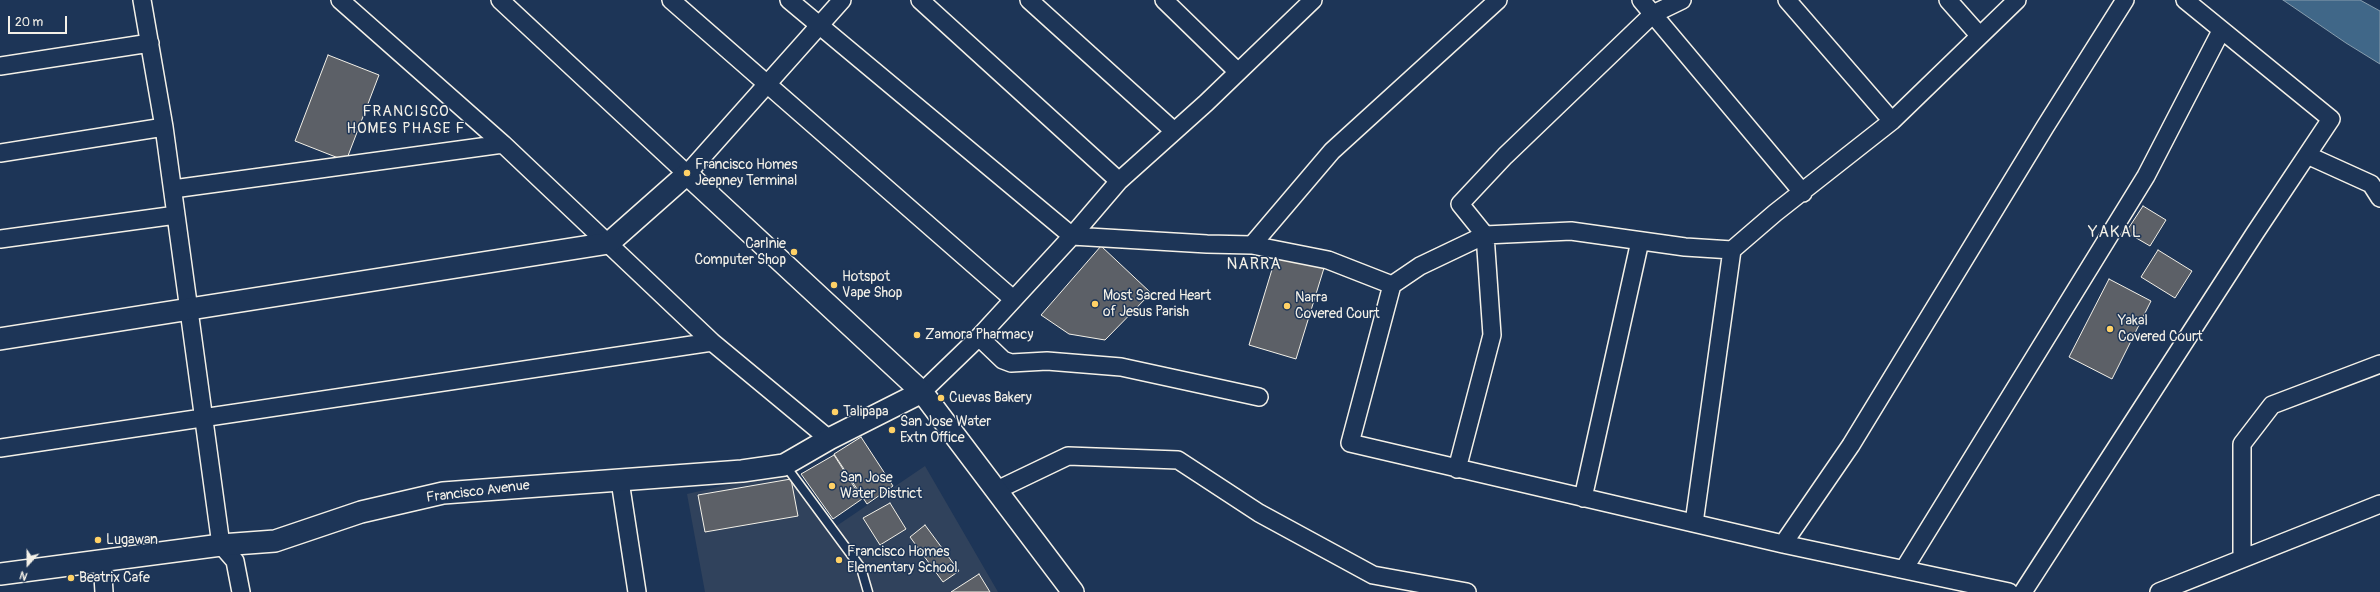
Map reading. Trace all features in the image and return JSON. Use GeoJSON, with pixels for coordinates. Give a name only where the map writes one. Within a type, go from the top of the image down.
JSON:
{"type":"FeatureCollection","features":[{"type":"Feature","properties":{"kind":"street"},"geometry":{"type":"LineString","coordinates":[[142,0],[173,189],[188,310],[205,418],[221,545],[235,562],[241,592]]}},
{"type":"Feature","properties":{"kind":"street"},"geometry":{"type":"LineString","coordinates":[[340,0],[503,144],[712,342],[829,439]]}},
{"type":"Feature","properties":{"kind":"street"},"geometry":{"type":"LineString","coordinates":[[500,0],[922,392],[995,491],[1073,592]]}},
{"type":"Feature","properties":{"kind":"street"},"geometry":{"type":"LineString","coordinates":[[671,0],[1013,299]]}},
{"type":"Feature","properties":{"kind":"street"},"geometry":{"type":"LineString","coordinates":[[789,0],[1072,236],[1207,244],[1252,245],[1328,260],[1392,285]]}},
{"type":"Feature","properties":{"kind":"street"},"geometry":{"type":"LineString","coordinates":[[0,339],[609,243],[687,174],[842,0]]}},
{"type":"Feature","properties":{"kind":"street"},"geometry":{"type":"LineString","coordinates":[[920,0],[1119,181]]}},
{"type":"Feature","properties":{"kind":"street"},"geometry":{"type":"LineString","coordinates":[[1029,0],[1174,131]]}},
{"type":"Feature","properties":{"kind":"street"},"geometry":{"type":"LineString","coordinates":[[1164,0],[1238,72]]}},
{"type":"Feature","properties":{"kind":"street"},"geometry":{"type":"LineString","coordinates":[[922,392],[979,337],[1072,236],[1119,181],[1238,72],[1313,0]]}},
{"type":"Feature","properties":{"kind":"street"},"geometry":{"type":"LineString","coordinates":[[1252,245],[1332,150],[1498,0]]}},
{"type":"Feature","properties":{"kind":"street"},"geometry":{"type":"LineString","coordinates":[[1641,0],[1803,193]]}},
{"type":"Feature","properties":{"kind":"street"},"geometry":{"type":"LineString","coordinates":[[1457,469],[1492,335],[1485,236],[1460,204],[1505,156],[1653,14],[1682,0]]}},
{"type":"Feature","properties":{"kind":"street"},"geometry":{"type":"LineString","coordinates":[[1787,0],[1892,121]]}},
{"type":"Feature","properties":{"kind":"street"},"geometry":{"type":"LineString","coordinates":[[1948,0],[1979,35]]}},
{"type":"Feature","properties":{"kind":"street"},"geometry":{"type":"LineString","coordinates":[[1694,523],[1732,250],[1775,213],[1803,193],[1892,121],[1979,35],[2017,0]]}},
{"type":"Feature","properties":{"kind":"street"},"geometry":{"type":"LineString","coordinates":[[1783,544],[1851,445],[2045,127],[2125,0]]}},
{"type":"Feature","properties":{"kind":"street"},"geometry":{"type":"LineString","coordinates":[[2023,592],[2331,119],[2221,31],[2185,0]]}},
{"type":"Feature","properties":{"kind":"street"},"geometry":{"type":"LineString","coordinates":[[1904,569],[2146,176],[2221,31]]}},
{"type":"Feature","properties":{"kind":"street"},"geometry":{"type":"LineString","coordinates":[[0,66],[150,43]]}},
{"type":"Feature","properties":{"kind":"street"},"geometry":{"type":"LineString","coordinates":[[0,153],[164,127]]}},
{"type":"Feature","properties":{"kind":"street"},"geometry":{"type":"LineString","coordinates":[[173,189],[503,144]]}},
{"type":"Feature","properties":{"kind":"street"},"geometry":{"type":"LineString","coordinates":[[2307,155],[2371,184],[2380,198]]}},
{"type":"Feature","properties":{"kind":"street"},"geometry":{"type":"LineString","coordinates":[[0,239],[176,214]]}},
{"type":"Feature","properties":{"kind":"street"},"geometry":{"type":"LineString","coordinates":[[1732,250],[1685,247],[1571,231],[1485,236],[1420,266],[1392,285],[1350,443],[1783,544],[2009,592]]}},
{"type":"Feature","properties":{"kind":"street"},"geometry":{"type":"LineString","coordinates":[[1583,498],[1640,241]]}},
{"type":"Feature","properties":{"kind":"street"},"geometry":{"type":"LineString","coordinates":[[979,337],[1003,360],[1011,364],[1047,361],[1121,367],[1259,397]]}},
{"type":"Feature","properties":{"kind":"street"},"geometry":{"type":"LineString","coordinates":[[0,448],[712,342]]}},
{"type":"Feature","properties":{"kind":"street"},"geometry":{"type":"LineString","coordinates":[[2242,559],[2242,444],[2272,405],[2380,364]]}},
{"type":"Feature","properties":{"kind":"street","name":"Francisco Avenue"},"geometry":{"type":"LineString","coordinates":[[0,574],[221,545],[275,541],[361,512],[444,493],[526,486],[742,472],[784,464],[829,439],[922,392]]}},
{"type":"Feature","properties":{"kind":"street"},"geometry":{"type":"LineString","coordinates":[[995,491],[1068,456],[1178,460],[1259,513],[1373,575],[1467,592]]}},
{"type":"Feature","properties":{"kind":"street"},"geometry":{"type":"LineString","coordinates":[[620,481],[637,592]]}},
{"type":"Feature","properties":{"kind":"street"},"geometry":{"type":"LineString","coordinates":[[2158,592],[2380,504]]}},
{"type":"Feature","properties":{"kind":"street"},"geometry":{"type":"LineString","coordinates":[[102,560],[104,592]]}},
{"type":"Feature","properties":{"kind":"lane"},"geometry":{"type":"LineString","coordinates":[[784,464],[861,568],[868,592]]}},
{"type":"Feature","properties":{"kind":"shaded area"},"geometry":{"type":"Polygon","coordinates":[[[2283,0],[2360,0],[2380,11],[2380,64],[2346,43],[2283,0]]]}},
{"type":"Feature","properties":{"kind":"shaded area","name":"Francisco Homes Elementary School"},"geometry":{"type":"Polygon","coordinates":[[[925,466],[998,592],[705,592],[687,494],[793,470],[835,527],[925,466]]]}},
{"type":"Feature","properties":{"kind":"building"},"geometry":{"type":"Polygon","coordinates":[[[328,55],[379,75],[346,161],[295,141],[328,55]]]}},
{"type":"Feature","properties":{"kind":"building"},"geometry":{"type":"Polygon","coordinates":[[[2143,206],[2166,220],[2150,246],[2126,232],[2143,206]]]}},
{"type":"Feature","properties":{"kind":"building","name":"Most Sacred Heart of Jesus Parish"},"geometry":{"type":"Polygon","coordinates":[[[1101,246],[1151,293],[1105,340],[1069,334],[1041,315],[1101,246]]]}},
{"type":"Feature","properties":{"kind":"building"},"geometry":{"type":"Polygon","coordinates":[[[2158,250],[2192,271],[2175,298],[2141,277],[2158,250]]]}},
{"type":"Feature","properties":{"kind":"building","name":"Narra Covered Court"},"geometry":{"type":"Polygon","coordinates":[[[1277,253],[1324,268],[1296,359],[1249,345],[1277,253]]]}},
{"type":"Feature","properties":{"kind":"building","name":"Yakal Covered Court"},"geometry":{"type":"Polygon","coordinates":[[[2109,279],[2151,301],[2112,379],[2069,357],[2109,279]]]}},
{"type":"Feature","properties":{"kind":"building"},"geometry":{"type":"Polygon","coordinates":[[[861,437],[893,486],[867,504],[834,454],[861,437]]]}},
{"type":"Feature","properties":{"kind":"building","name":"San Jose Water District"},"geometry":{"type":"Polygon","coordinates":[[[834,455],[862,499],[833,519],[801,474],[834,455]]]}},
{"type":"Feature","properties":{"kind":"building"},"geometry":{"type":"Polygon","coordinates":[[[791,479],[798,516],[705,532],[698,495],[791,479]]]}},
{"type":"Feature","properties":{"kind":"building"},"geometry":{"type":"Polygon","coordinates":[[[890,503],[906,529],[880,545],[863,518],[890,503]]]}},
{"type":"Feature","properties":{"kind":"building"},"geometry":{"type":"Polygon","coordinates":[[[925,525],[959,571],[943,582],[910,537],[925,525]]]}},
{"type":"Feature","properties":{"kind":"building"},"geometry":{"type":"Polygon","coordinates":[[[979,574],[990,592],[951,592],[979,574]]]}},
{"type":"Feature","properties":{"kind":"place","name":"Francisco Homes Jeepney Terminal"},"geometry":{"type":"Point","coordinates":[687,173]}},
{"type":"Feature","properties":{"kind":"place","name":"Carlnie Computer Shop"},"geometry":{"type":"Point","coordinates":[794,252]}},
{"type":"Feature","properties":{"kind":"place","name":"Hotspot Vape Shop"},"geometry":{"type":"Point","coordinates":[834,285]}},
{"type":"Feature","properties":{"kind":"place","name":"Most Sacred Heart of Jesus Parish"},"geometry":{"type":"Point","coordinates":[1095,304]}},
{"type":"Feature","properties":{"kind":"place","name":"Narra Covered Court"},"geometry":{"type":"Point","coordinates":[1287,306]}},
{"type":"Feature","properties":{"kind":"place","name":"Yakal Covered Court"},"geometry":{"type":"Point","coordinates":[2110,329]}},
{"type":"Feature","properties":{"kind":"place","name":"Zamora Pharmacy"},"geometry":{"type":"Point","coordinates":[917,335]}},
{"type":"Feature","properties":{"kind":"place","name":"Cuevas Bakery"},"geometry":{"type":"Point","coordinates":[941,398]}},
{"type":"Feature","properties":{"kind":"place","name":"Talipapa"},"geometry":{"type":"Point","coordinates":[835,412]}},
{"type":"Feature","properties":{"kind":"place","name":"San Jose Water Extn Office"},"geometry":{"type":"Point","coordinates":[892,430]}},
{"type":"Feature","properties":{"kind":"place","name":"San Jose Water District"},"geometry":{"type":"Point","coordinates":[832,486]}},
{"type":"Feature","properties":{"kind":"place","name":"Lugawan"},"geometry":{"type":"Point","coordinates":[98,540]}},
{"type":"Feature","properties":{"kind":"place","name":"Francisco Homes Elementary School"},"geometry":{"type":"Point","coordinates":[839,560]}},
{"type":"Feature","properties":{"kind":"place","name":"Beatrix Cafe"},"geometry":{"type":"Point","coordinates":[71,578]}},
{"type":"Feature","properties":{"kind":"district","name":"FRANCISCO HOMES PHASE F"},"geometry":{"type":"Point","coordinates":[406,120]}},
{"type":"Feature","properties":{"kind":"district","name":"YAKAL"},"geometry":{"type":"Point","coordinates":[2115,233]}},
{"type":"Feature","properties":{"kind":"district","name":"NARRA"},"geometry":{"type":"Point","coordinates":[1254,265]}}]}
